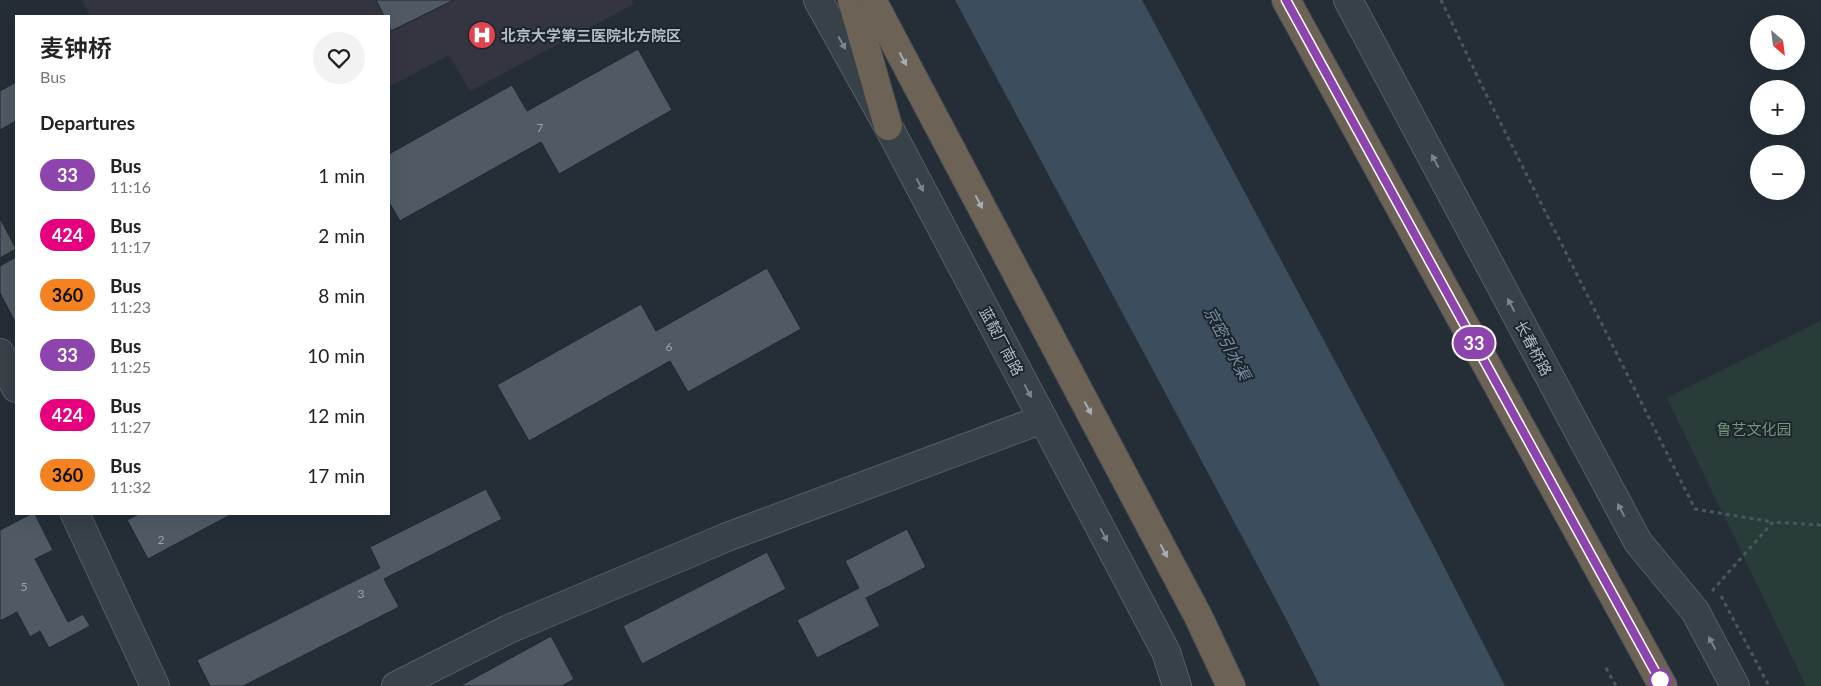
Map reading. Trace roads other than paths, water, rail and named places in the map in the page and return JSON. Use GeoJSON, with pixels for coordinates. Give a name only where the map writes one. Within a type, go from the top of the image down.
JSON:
{"type":"FeatureCollection","features":[{"type":"Feature","properties":{"kind":"highway"},"geometry":{"type":"LineString","coordinates":[[852,0],[888,126]]}},
{"type":"Feature","properties":{"kind":"highway"},"geometry":{"type":"LineString","coordinates":[[872,0],[1198,616],[1231,686]]}},
{"type":"Feature","properties":{"kind":"highway"},"geometry":{"type":"LineString","coordinates":[[1286,0],[1663,686]]}},
{"type":"Feature","properties":{"kind":"street","name":"蓝靛厂南路"},"geometry":{"type":"LineString","coordinates":[[818,0],[888,126],[1166,652],[1177,686]]}},
{"type":"Feature","properties":{"kind":"street","name":"长春桥路"},"geometry":{"type":"LineString","coordinates":[[1348,0],[1638,542],[1695,611],[1735,686]]}},
{"type":"Feature","properties":{"kind":"street"},"geometry":{"type":"LineString","coordinates":[[0,353],[11,384]]}},
{"type":"Feature","properties":{"kind":"street"},"geometry":{"type":"LineString","coordinates":[[396,686],[508,629],[718,541],[1043,419]]}},
{"type":"Feature","properties":{"kind":"street"},"geometry":{"type":"LineString","coordinates":[[75,515],[155,686]]}},
{"type":"Feature","properties":{"kind":"water","name":"京密引水渠"},"geometry":{"type":"Polygon","coordinates":[[[955,0],[1142,0],[1430,539],[1505,686],[1320,686],[1284,615],[955,0]]]}},
{"type":"Feature","properties":{"kind":"place","name":"北京大学第三医院北方院区"},"geometry":{"type":"Point","coordinates":[482,35]}},
{"type":"Feature","properties":{"kind":"park label","name":"鲁艺文化园"},"geometry":{"type":"Point","coordinates":[1754,429]}}]}
